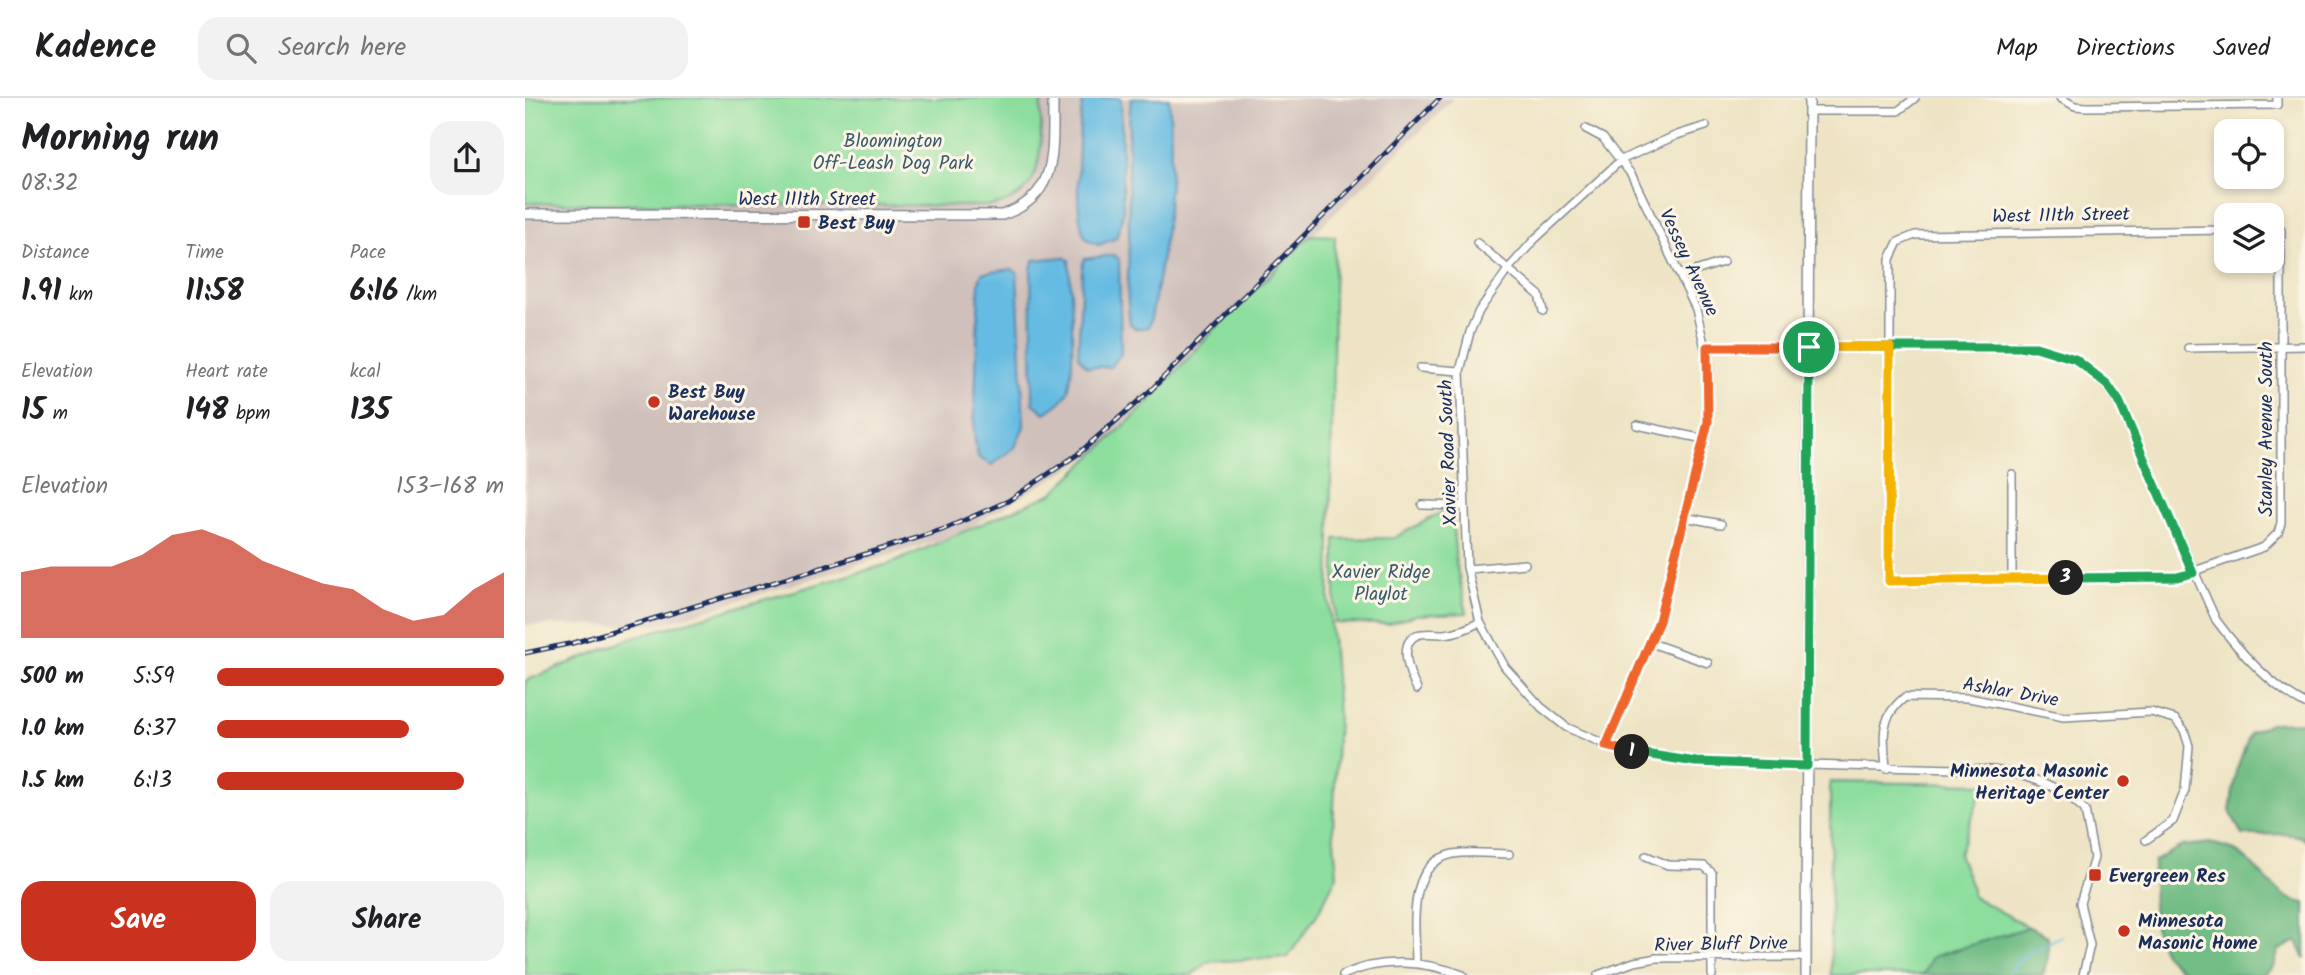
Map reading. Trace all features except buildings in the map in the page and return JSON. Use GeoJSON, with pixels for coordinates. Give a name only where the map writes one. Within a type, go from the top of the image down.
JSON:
{"type":"FeatureCollection","features":[{"type":"Feature","properties":{"kind":"street","name":"West 111th Street"},"geometry":{"type":"LineString","coordinates":[[525,214],[1002,215],[1016,211],[1039,193],[1047,180],[1052,152],[1053,98]]}},
{"type":"Feature","properties":{"kind":"street"},"geometry":{"type":"LineString","coordinates":[[1806,975],[1809,98]]}},
{"type":"Feature","properties":{"kind":"street"},"geometry":{"type":"LineString","coordinates":[[1809,111],[1898,111],[1907,107],[1915,98]]}},
{"type":"Feature","properties":{"kind":"street"},"geometry":{"type":"LineString","coordinates":[[2060,98],[2075,106],[2087,107],[2277,105],[2277,98]]}},
{"type":"Feature","properties":{"kind":"street"},"geometry":{"type":"LineString","coordinates":[[1621,160],[1706,126]]}},
{"type":"Feature","properties":{"kind":"street","name":"Vessey Avenue"},"geometry":{"type":"LineString","coordinates":[[1585,128],[1604,138],[1631,174],[1696,309],[1707,347],[1709,411],[1684,517],[1651,643],[1606,746]]}},
{"type":"Feature","properties":{"kind":"street","name":"Xavier Road South"},"geometry":{"type":"LineString","coordinates":[[1621,160],[1535,239],[1509,268],[1479,311],[1470,332],[1460,371],[1468,569],[1480,622],[1505,667],[1522,688],[1566,727],[1606,746],[1696,762],[1961,769],[2017,774],[2062,791],[2085,810],[2094,858],[2080,903],[2090,945],[2083,975]]}},
{"type":"Feature","properties":{"kind":"street","name":"West 111th Street"},"geometry":{"type":"LineString","coordinates":[[1890,347],[1890,259],[1898,242],[1915,235],[2214,230]]}},
{"type":"Feature","properties":{"kind":"street"},"geometry":{"type":"LineString","coordinates":[[1477,243],[1539,295],[1542,311]]}},
{"type":"Feature","properties":{"kind":"street"},"geometry":{"type":"LineString","coordinates":[[1681,276],[1723,262]]}},
{"type":"Feature","properties":{"kind":"street","name":"Stanley Avenue South"},"geometry":{"type":"LineString","coordinates":[[1890,347],[1889,581],[2177,577],[2264,547],[2278,533],[2281,523],[2281,273]]}},
{"type":"Feature","properties":{"kind":"street"},"geometry":{"type":"LineString","coordinates":[[2188,348],[2305,346]]}},
{"type":"Feature","properties":{"kind":"street"},"geometry":{"type":"LineString","coordinates":[[1707,347],[2036,347],[2075,359],[2107,384],[2128,419],[2193,573],[2216,620],[2238,648],[2287,692],[2305,704]]}},
{"type":"Feature","properties":{"kind":"street"},"geometry":{"type":"LineString","coordinates":[[1420,368],[1460,371]]}},
{"type":"Feature","properties":{"kind":"street"},"geometry":{"type":"LineString","coordinates":[[1637,425],[1703,439]]}},
{"type":"Feature","properties":{"kind":"street"},"geometry":{"type":"LineString","coordinates":[[2012,474],[2012,579]]}},
{"type":"Feature","properties":{"kind":"street"},"geometry":{"type":"LineString","coordinates":[[1422,505],[1464,506]]}},
{"type":"Feature","properties":{"kind":"street"},"geometry":{"type":"LineString","coordinates":[[1684,517],[1721,524]]}},
{"type":"Feature","properties":{"kind":"street"},"geometry":{"type":"LineString","coordinates":[[1468,569],[1525,564]]}},
{"type":"Feature","properties":{"kind":"street"},"geometry":{"type":"LineString","coordinates":[[1417,689],[1408,671],[1408,644],[1411,639],[1422,634],[1458,631],[1480,622]]}},
{"type":"Feature","properties":{"kind":"street"},"geometry":{"type":"LineString","coordinates":[[1651,643],[1708,663]]}},
{"type":"Feature","properties":{"kind":"street","name":"Ashlar Drive"},"geometry":{"type":"LineString","coordinates":[[1886,769],[1884,726],[1890,710],[1905,697],[1969,698],[2064,717],[2151,712],[2175,719],[2185,730],[2189,773],[2181,804],[2173,821],[2146,840]]}},
{"type":"Feature","properties":{"kind":"street"},"geometry":{"type":"LineString","coordinates":[[1416,964],[1417,893],[1425,872],[1442,858],[1453,854],[1509,854]]}},
{"type":"Feature","properties":{"kind":"street"},"geometry":{"type":"LineString","coordinates":[[1646,856],[1668,865],[1703,866],[1712,873],[1712,975]]}},
{"type":"Feature","properties":{"kind":"street","name":"River Bluff Drive"},"geometry":{"type":"LineString","coordinates":[[1598,975],[1634,962],[1657,958],[1806,957]]}},
{"type":"Feature","properties":{"kind":"street"},"geometry":{"type":"LineString","coordinates":[[1343,975],[1373,965],[1416,964],[1464,975]]}},
{"type":"Feature","properties":{"kind":"shaded area"},"geometry":{"type":"Polygon","coordinates":[[[525,98],[1454,98],[1219,325],[1096,452],[957,535],[658,625],[525,625],[525,98]]]}},
{"type":"Feature","properties":{"kind":"green space","name":"Bloomington Off-Leash Dog Park"},"geometry":{"type":"Polygon","coordinates":[[[525,98],[1041,98],[1040,152],[1031,182],[1021,193],[1006,202],[986,206],[525,203],[525,98]]]}},
{"type":"Feature","properties":{"kind":"green space"},"geometry":{"type":"Polygon","coordinates":[[[1311,235],[1335,236],[1329,600],[1338,714],[1333,829],[1337,875],[1318,913],[1288,957],[1208,962],[1192,975],[525,975],[525,681],[634,637],[892,563],[1053,493],[1147,404],[1214,330],[1311,235]]]}},
{"type":"Feature","properties":{"kind":"green space","name":"Xavier Ridge Playlot"},"geometry":{"type":"Polygon","coordinates":[[[1442,512],[1452,512],[1456,564],[1467,613],[1415,615],[1389,624],[1335,623],[1335,539],[1394,538],[1442,512]]]}},
{"type":"Feature","properties":{"kind":"green space"},"geometry":{"type":"Polygon","coordinates":[[[2305,722],[2305,840],[2285,834],[2242,835],[2230,811],[2236,771],[2250,733],[2270,723],[2305,722]]]}},
{"type":"Feature","properties":{"kind":"green space"},"geometry":{"type":"Polygon","coordinates":[[[1830,782],[1984,784],[1959,854],[1972,887],[1972,896],[2029,927],[1932,957],[1923,975],[1831,975],[1830,782]]]}},
{"type":"Feature","properties":{"kind":"green space"},"geometry":{"type":"Polygon","coordinates":[[[2211,843],[2233,850],[2284,895],[2305,903],[2305,959],[2297,941],[2279,950],[2273,967],[2264,975],[2199,975],[2181,969],[2168,958],[2155,930],[2154,861],[2182,846],[2211,843]]]}},
{"type":"Feature","properties":{"kind":"green space"},"geometry":{"type":"Polygon","coordinates":[[[2029,927],[2048,936],[2048,957],[2043,975],[1923,975],[1932,957],[2029,927]]]}},
{"type":"Feature","properties":{"kind":"water"},"geometry":{"type":"Polygon","coordinates":[[[1083,98],[1121,98],[1123,213],[1116,238],[1099,245],[1086,237],[1080,221],[1078,166],[1083,98]]]}},
{"type":"Feature","properties":{"kind":"water"},"geometry":{"type":"Polygon","coordinates":[[[1131,98],[1169,98],[1171,126],[1168,209],[1161,263],[1148,327],[1136,329],[1130,324],[1127,292],[1131,98]]]}},
{"type":"Feature","properties":{"kind":"water"},"geometry":{"type":"Polygon","coordinates":[[[1114,255],[1119,259],[1121,354],[1110,367],[1087,367],[1078,356],[1084,259],[1114,255]]]}},
{"type":"Feature","properties":{"kind":"water"},"geometry":{"type":"Polygon","coordinates":[[[1063,257],[1069,260],[1072,307],[1070,380],[1064,398],[1045,413],[1033,403],[1031,269],[1034,260],[1063,257]]]}},
{"type":"Feature","properties":{"kind":"water"},"geometry":{"type":"Polygon","coordinates":[[[1012,269],[1017,273],[1024,426],[1015,447],[992,465],[978,457],[974,435],[979,282],[982,273],[1012,269]]]}},
{"type":"Feature","properties":{"kind":"waterway"},"geometry":{"type":"LineString","coordinates":[[2008,975],[2023,956],[2061,936]]}},
{"type":"Feature","properties":{"kind":"railway"},"geometry":{"type":"LineString","coordinates":[[525,653],[573,643],[831,565],[942,530],[1008,501],[1078,454],[1151,390],[1440,98]]}},
{"type":"Feature","properties":{"kind":"place","name":"Best Buy"},"geometry":{"type":"Point","coordinates":[804,222]}},
{"type":"Feature","properties":{"kind":"place","name":"Best Buy Warehouse"},"geometry":{"type":"Point","coordinates":[654,402]}},
{"type":"Feature","properties":{"kind":"place","name":"Minnesota Masonic Heritage Center"},"geometry":{"type":"Point","coordinates":[2123,781]}},
{"type":"Feature","properties":{"kind":"place","name":"Evergreen Res"},"geometry":{"type":"Point","coordinates":[2095,875]}},
{"type":"Feature","properties":{"kind":"place","name":"Minnesota Masonic Home"},"geometry":{"type":"Point","coordinates":[2124,931]}},
{"type":"Feature","properties":{"kind":"route"},"geometry":{"type":"LineString","coordinates":[[2016,346],[2036,347],[2075,359],[2107,384],[2119,401],[2193,573],[2177,577],[1889,581],[1890,347],[1809,347],[1807,766],[1696,762],[1606,746],[1659,621],[1708,422],[1707,347],[2016,346]]}}]}
